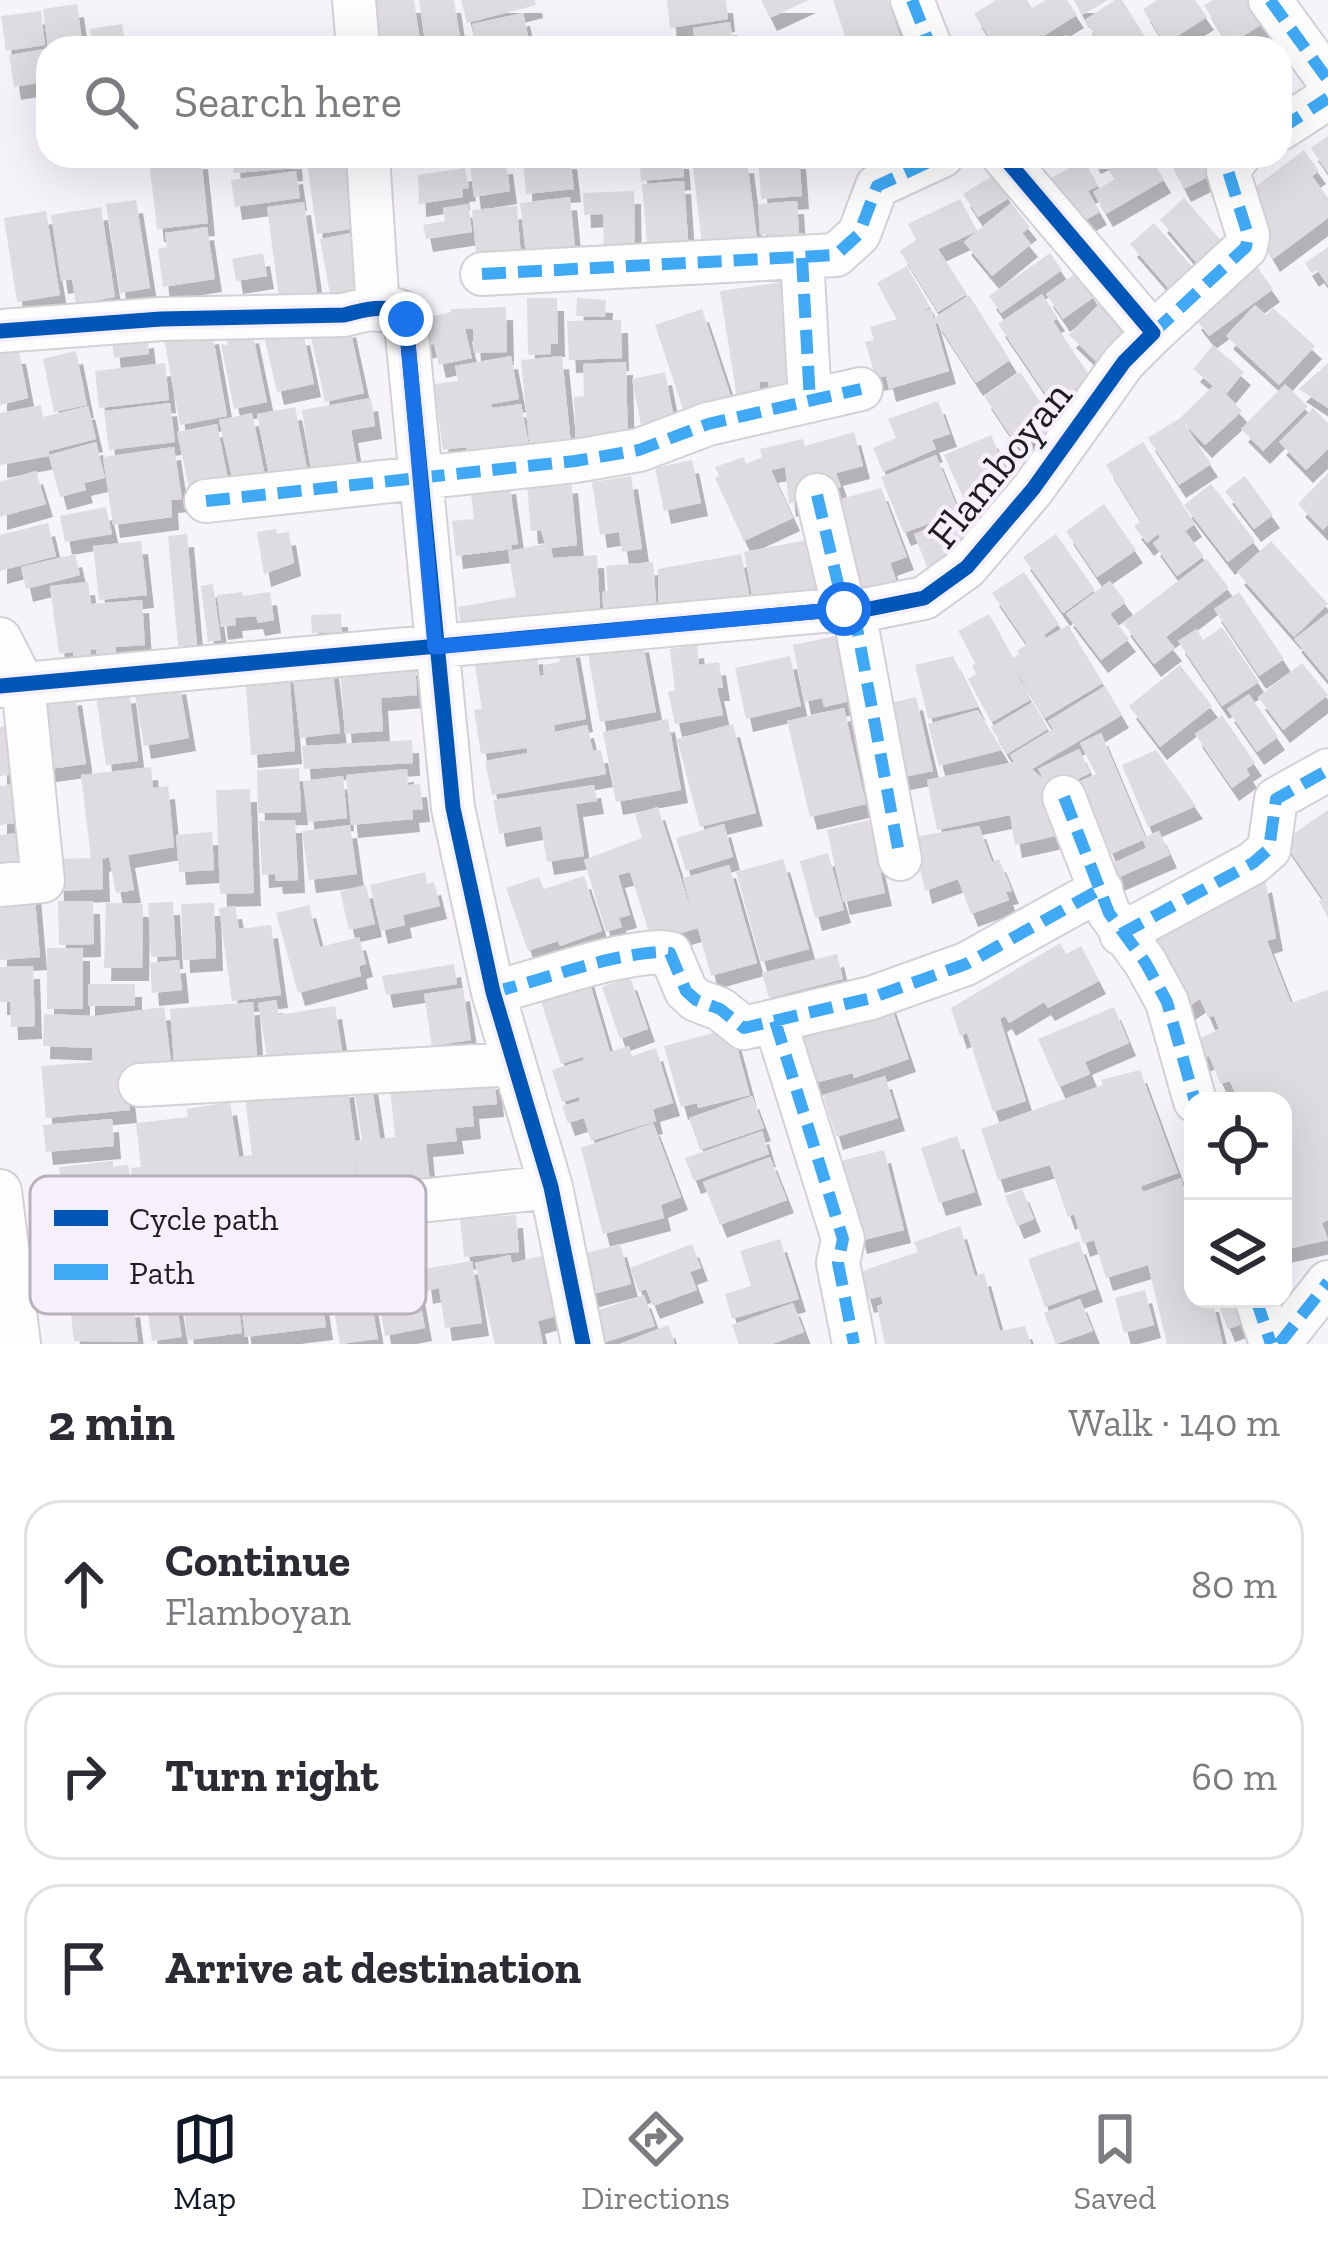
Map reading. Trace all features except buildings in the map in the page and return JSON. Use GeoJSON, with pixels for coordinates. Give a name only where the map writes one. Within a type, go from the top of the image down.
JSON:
{"type":"FeatureCollection","features":[{"type":"Feature","properties":{"kind":"street"},"geometry":{"type":"LineString","coordinates":[[353,0],[357,36]]}},
{"type":"Feature","properties":{"kind":"street"},"geometry":{"type":"LineString","coordinates":[[912,0],[926,36]]}},
{"type":"Feature","properties":{"kind":"street"},"geometry":{"type":"LineString","coordinates":[[1270,0],[1328,80]]}},
{"type":"Feature","properties":{"kind":"street"},"geometry":{"type":"LineString","coordinates":[[1292,121],[1328,98]]}},
{"type":"Feature","properties":{"kind":"street"},"geometry":{"type":"LineString","coordinates":[[369,168],[378,310]]}},
{"type":"Feature","properties":{"kind":"street"},"geometry":{"type":"LineString","coordinates":[[482,274],[836,255],[849,247],[866,220],[877,185],[915,168]]}},
{"type":"Feature","properties":{"kind":"street"},"geometry":{"type":"LineString","coordinates":[[1013,168],[1153,333]]}},
{"type":"Feature","properties":{"kind":"street","name":"Flamboyan"},"geometry":{"type":"LineString","coordinates":[[12,685],[849,611],[924,598],[967,567],[1033,489],[1124,362],[1246,247],[1248,235],[1230,168]]}},
{"type":"Feature","properties":{"kind":"street"},"geometry":{"type":"LineString","coordinates":[[802,259],[810,401]]}},
{"type":"Feature","properties":{"kind":"street"},"geometry":{"type":"LineString","coordinates":[[0,331],[398,309],[406,314],[453,808],[493,992],[551,1187],[583,1344]]}},
{"type":"Feature","properties":{"kind":"street"},"geometry":{"type":"LineString","coordinates":[[206,501],[422,480],[639,450],[708,424],[861,389]]}},
{"type":"Feature","properties":{"kind":"street"},"geometry":{"type":"LineString","coordinates":[[818,495],[849,611],[900,860]]}},
{"type":"Feature","properties":{"kind":"street"},"geometry":{"type":"LineString","coordinates":[[0,639],[12,685],[43,881],[0,886]]}},
{"type":"Feature","properties":{"kind":"street"},"geometry":{"type":"LineString","coordinates":[[1121,934],[1253,863],[1269,849],[1276,799],[1328,770]]}},
{"type":"Feature","properties":{"kind":"street"},"geometry":{"type":"LineString","coordinates":[[1064,797],[1121,934],[1145,962],[1167,1002],[1192,1092]]}},
{"type":"Feature","properties":{"kind":"street"},"geometry":{"type":"LineString","coordinates":[[493,992],[595,963],[670,953],[686,991],[744,1028],[871,998],[966,964],[1101,889]]}},
{"type":"Feature","properties":{"kind":"street"},"geometry":{"type":"LineString","coordinates":[[775,1021],[843,1239],[838,1263],[854,1344]]}},
{"type":"Feature","properties":{"kind":"street"},"geometry":{"type":"LineString","coordinates":[[140,1085],[512,1064]]}},
{"type":"Feature","properties":{"kind":"street"},"geometry":{"type":"LineString","coordinates":[[426,1200],[551,1187]]}},
{"type":"Feature","properties":{"kind":"street"},"geometry":{"type":"LineString","coordinates":[[0,1191],[19,1344]]}},
{"type":"Feature","properties":{"kind":"street"},"geometry":{"type":"LineString","coordinates":[[9,1274],[30,1271]]}},
{"type":"Feature","properties":{"kind":"street"},"geometry":{"type":"LineString","coordinates":[[1260,1308],[1275,1344],[1328,1282]]}},
{"type":"Feature","properties":{"kind":"marked path"},"geometry":{"type":"LineString","coordinates":[[912,0],[926,36]]}},
{"type":"Feature","properties":{"kind":"marked path"},"geometry":{"type":"LineString","coordinates":[[1270,0],[1328,80]]}},
{"type":"Feature","properties":{"kind":"marked path"},"geometry":{"type":"LineString","coordinates":[[1292,121],[1328,98]]}},
{"type":"Feature","properties":{"kind":"marked path"},"geometry":{"type":"LineString","coordinates":[[482,274],[836,255],[859,234],[877,186],[916,168]]}},
{"type":"Feature","properties":{"kind":"marked path"},"geometry":{"type":"LineString","coordinates":[[1153,333],[1246,247],[1248,235],[1230,168]]}},
{"type":"Feature","properties":{"kind":"marked path"},"geometry":{"type":"LineString","coordinates":[[802,258],[810,401]]}},
{"type":"Feature","properties":{"kind":"marked path"},"geometry":{"type":"LineString","coordinates":[[206,501],[575,461],[639,450],[708,424],[861,389]]}},
{"type":"Feature","properties":{"kind":"marked path"},"geometry":{"type":"LineString","coordinates":[[817,495],[844,609]]}},
{"type":"Feature","properties":{"kind":"marked path"},"geometry":{"type":"LineString","coordinates":[[854,612],[900,859]]}},
{"type":"Feature","properties":{"kind":"marked path"},"geometry":{"type":"LineString","coordinates":[[1121,934],[1253,863],[1269,849],[1276,799],[1328,770]]}},
{"type":"Feature","properties":{"kind":"marked path"},"geometry":{"type":"LineString","coordinates":[[1064,797],[1109,913],[1167,1002],[1192,1092]]}},
{"type":"Feature","properties":{"kind":"marked path"},"geometry":{"type":"LineString","coordinates":[[493,992],[618,958],[670,953],[686,991],[744,1028],[871,998],[966,964],[1101,889]]}},
{"type":"Feature","properties":{"kind":"marked path"},"geometry":{"type":"LineString","coordinates":[[775,1021],[843,1239],[838,1263],[854,1344]]}},
{"type":"Feature","properties":{"kind":"marked path"},"geometry":{"type":"LineString","coordinates":[[1279,1344],[1328,1282]]}},
{"type":"Feature","properties":{"kind":"marked path"},"geometry":{"type":"LineString","coordinates":[[1259,1308],[1271,1344]]}},
{"type":"Feature","properties":{"kind":"cycle path"},"geometry":{"type":"LineString","coordinates":[[0,686],[844,609],[854,612],[924,598],[967,567],[1033,489],[1124,362],[1153,333],[1013,168]]}},
{"type":"Feature","properties":{"kind":"cycle path"},"geometry":{"type":"LineString","coordinates":[[0,331],[161,319],[344,315],[375,308],[405,314],[453,808],[493,992],[551,1187],[583,1344]]}},
{"type":"Feature","properties":{"kind":"route"},"geometry":{"type":"LineString","coordinates":[[406,319],[435,647],[844,609]]}}]}
